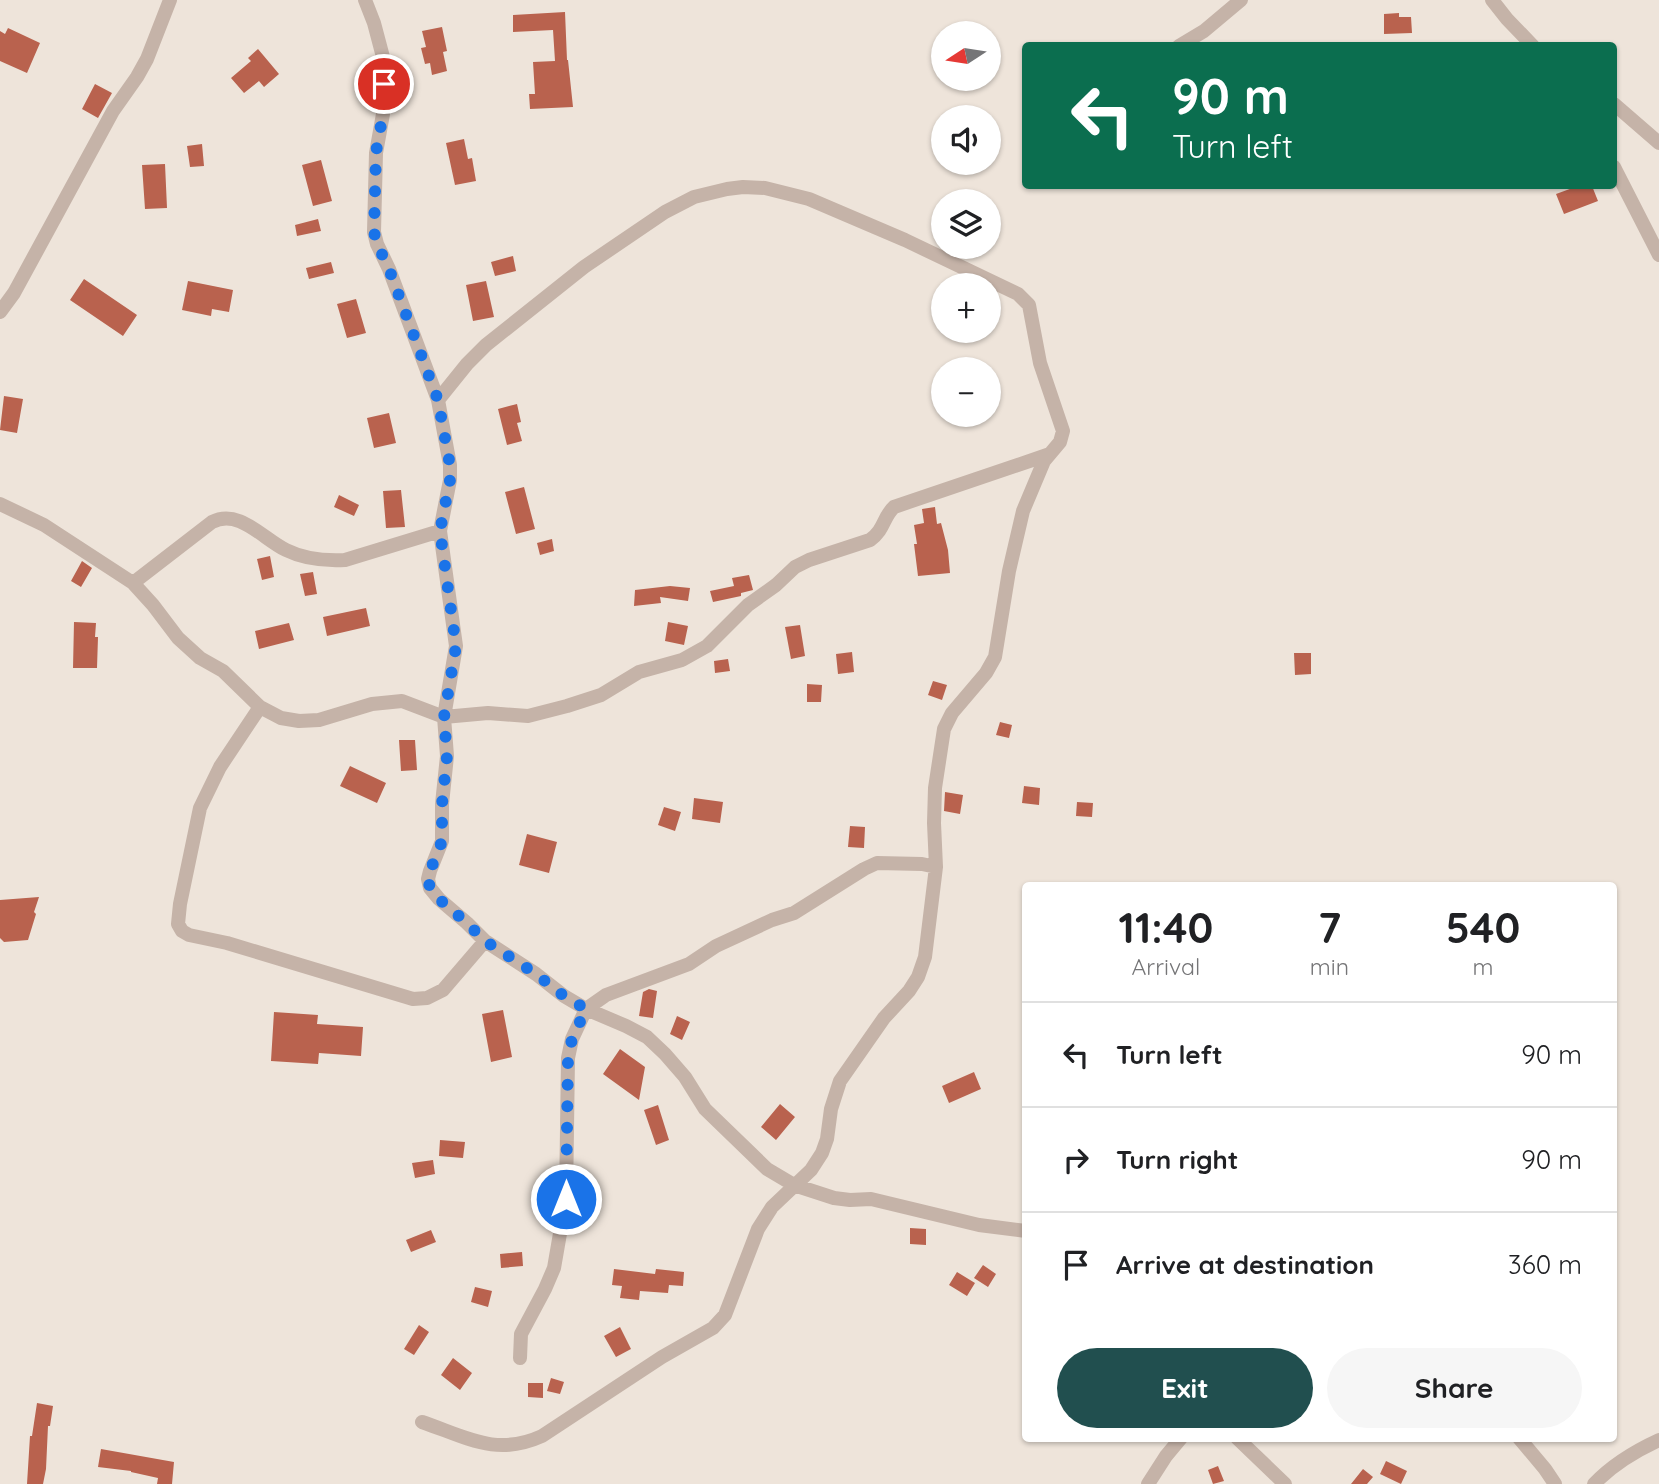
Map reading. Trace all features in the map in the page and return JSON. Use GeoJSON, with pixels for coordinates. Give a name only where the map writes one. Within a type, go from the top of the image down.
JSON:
{"type":"FeatureCollection","features":[{"type":"Feature","properties":{"kind":"street"},"geometry":{"type":"LineString","coordinates":[[0,312],[14,293],[113,111],[147,59],[170,0]]}},
{"type":"Feature","properties":{"kind":"street"},"geometry":{"type":"LineString","coordinates":[[365,0],[374,23],[384,70],[383,114],[376,152],[374,232],[438,400],[450,465],[450,480],[440,531],[456,646],[444,717],[447,756],[442,804],[442,841],[430,871],[430,888],[485,941],[564,996],[648,1037],[685,1077],[705,1109],[766,1169],[794,1185],[834,1198],[872,1199],[979,1225],[1022,1230]]}},
{"type":"Feature","properties":{"kind":"street"},"geometry":{"type":"LineString","coordinates":[[1186,42],[1204,31],[1241,0]]}},
{"type":"Feature","properties":{"kind":"street"},"geometry":{"type":"LineString","coordinates":[[1492,0],[1529,42]]}},
{"type":"Feature","properties":{"kind":"street"},"geometry":{"type":"LineString","coordinates":[[1617,107],[1659,144]]}},
{"type":"Feature","properties":{"kind":"street"},"geometry":{"type":"LineString","coordinates":[[1617,173],[1659,255]]}},
{"type":"Feature","properties":{"kind":"street"},"geometry":{"type":"LineString","coordinates":[[422,1422],[486,1445],[507,1446],[531,1441],[662,1357],[713,1328],[725,1315],[758,1229],[772,1207],[811,1170],[822,1153],[839,1081],[884,1018],[918,977],[925,957],[936,867],[935,788],[944,729],[952,713],[986,673],[995,657],[1009,571],[1023,512],[1044,461],[1060,442],[1063,431],[1040,363],[1029,305],[1013,290],[893,234],[809,199],[765,188],[743,187],[715,191],[694,197],[665,212],[584,267],[486,345],[438,400]]}},
{"type":"Feature","properties":{"kind":"street"},"geometry":{"type":"LineString","coordinates":[[0,504],[44,525],[133,583],[178,639],[200,658],[223,671],[260,707],[281,718],[319,720],[372,704],[402,702],[444,717],[488,713],[528,716],[601,695],[639,672],[682,660],[707,646],[748,605],[795,567],[870,540],[883,527],[889,512],[902,503],[1050,454]]}},
{"type":"Feature","properties":{"kind":"street"},"geometry":{"type":"LineString","coordinates":[[133,583],[220,518],[238,520],[285,550],[331,561],[345,560],[440,531]]}},
{"type":"Feature","properties":{"kind":"street"},"geometry":{"type":"LineString","coordinates":[[260,707],[220,767],[201,808],[180,904],[178,924],[182,931],[413,999],[427,998],[443,990],[485,941]]}},
{"type":"Feature","properties":{"kind":"street"},"geometry":{"type":"LineString","coordinates":[[520,1358],[519,1344],[522,1334],[554,1268],[566,1199],[568,1058],[572,1039],[586,1009],[606,995],[689,964],[716,946],[772,920],[794,913],[877,863],[910,863],[936,867]]}},
{"type":"Feature","properties":{"kind":"street"},"geometry":{"type":"LineString","coordinates":[[1594,1484],[1623,1459],[1659,1440]]}},
{"type":"Feature","properties":{"kind":"street"},"geometry":{"type":"LineString","coordinates":[[1148,1484],[1178,1442]]}},
{"type":"Feature","properties":{"kind":"street"},"geometry":{"type":"LineString","coordinates":[[1241,1442],[1285,1484]]}},
{"type":"Feature","properties":{"kind":"street"},"geometry":{"type":"LineString","coordinates":[[1522,1442],[1555,1484]]}},
{"type":"Feature","properties":{"kind":"building"},"geometry":{"type":"Polygon","coordinates":[[[565,12],[573,107],[530,109],[529,94],[535,94],[533,62],[555,61],[553,30],[513,32],[513,15],[565,12]]]}},
{"type":"Feature","properties":{"kind":"building"},"geometry":{"type":"Polygon","coordinates":[[[1399,13],[1399,17],[1411,17],[1412,33],[1384,34],[1384,14],[1399,13]]]}},
{"type":"Feature","properties":{"kind":"building"},"geometry":{"type":"Polygon","coordinates":[[[442,27],[447,51],[443,52],[447,71],[432,75],[430,63],[425,64],[421,48],[426,47],[422,31],[442,27]]]}},
{"type":"Feature","properties":{"kind":"building"},"geometry":{"type":"Polygon","coordinates":[[[8,28],[40,43],[27,73],[0,61],[0,31],[5,34],[8,28]]]}},
{"type":"Feature","properties":{"kind":"building"},"geometry":{"type":"Polygon","coordinates":[[[258,49],[279,74],[264,87],[259,81],[244,93],[231,78],[251,61],[248,58],[258,49]]]}},
{"type":"Feature","properties":{"kind":"building"},"geometry":{"type":"Polygon","coordinates":[[[95,84],[112,93],[98,118],[82,109],[95,84]]]}},
{"type":"Feature","properties":{"kind":"building"},"geometry":{"type":"Polygon","coordinates":[[[464,139],[468,159],[472,158],[476,181],[455,185],[446,143],[464,139]]]}},
{"type":"Feature","properties":{"kind":"building"},"geometry":{"type":"Polygon","coordinates":[[[202,144],[204,166],[190,167],[187,146],[202,144]]]}},
{"type":"Feature","properties":{"kind":"building"},"geometry":{"type":"Polygon","coordinates":[[[321,160],[332,201],[313,206],[302,165],[321,160]]]}},
{"type":"Feature","properties":{"kind":"building"},"geometry":{"type":"Polygon","coordinates":[[[165,164],[167,208],[145,209],[142,165],[165,164]]]}},
{"type":"Feature","properties":{"kind":"building"},"geometry":{"type":"Polygon","coordinates":[[[1570,189],[1593,189],[1598,201],[1564,214],[1556,194],[1570,189]]]}},
{"type":"Feature","properties":{"kind":"building"},"geometry":{"type":"Polygon","coordinates":[[[318,219],[321,231],[297,236],[295,225],[318,219]]]}},
{"type":"Feature","properties":{"kind":"building"},"geometry":{"type":"Polygon","coordinates":[[[513,256],[516,271],[495,276],[491,262],[513,256]]]}},
{"type":"Feature","properties":{"kind":"building"},"geometry":{"type":"Polygon","coordinates":[[[331,262],[334,273],[309,279],[306,268],[331,262]]]}},
{"type":"Feature","properties":{"kind":"building"},"geometry":{"type":"Polygon","coordinates":[[[84,279],[137,315],[123,336],[70,300],[84,279]]]}},
{"type":"Feature","properties":{"kind":"building"},"geometry":{"type":"Polygon","coordinates":[[[188,281],[233,290],[229,312],[212,309],[211,316],[182,310],[188,281]]]}},
{"type":"Feature","properties":{"kind":"building"},"geometry":{"type":"Polygon","coordinates":[[[486,281],[494,317],[473,321],[466,285],[486,281]]]}},
{"type":"Feature","properties":{"kind":"building"},"geometry":{"type":"Polygon","coordinates":[[[356,299],[366,333],[347,338],[337,304],[356,299]]]}},
{"type":"Feature","properties":{"kind":"building"},"geometry":{"type":"Polygon","coordinates":[[[4,396],[23,399],[17,433],[0,430],[4,396]]]}},
{"type":"Feature","properties":{"kind":"building"},"geometry":{"type":"Polygon","coordinates":[[[517,404],[521,422],[517,423],[522,441],[507,445],[498,409],[517,404]]]}},
{"type":"Feature","properties":{"kind":"building"},"geometry":{"type":"Polygon","coordinates":[[[389,413],[396,443],[374,448],[367,418],[389,413]]]}},
{"type":"Feature","properties":{"kind":"building"},"geometry":{"type":"Polygon","coordinates":[[[524,487],[535,529],[516,534],[505,492],[524,487]]]}},
{"type":"Feature","properties":{"kind":"building"},"geometry":{"type":"Polygon","coordinates":[[[401,490],[405,527],[386,528],[383,491],[401,490]]]}},
{"type":"Feature","properties":{"kind":"building"},"geometry":{"type":"Polygon","coordinates":[[[339,495],[359,505],[354,516],[334,507],[339,495]]]}},
{"type":"Feature","properties":{"kind":"building"},"geometry":{"type":"Polygon","coordinates":[[[935,507],[937,524],[941,523],[948,550],[950,573],[918,576],[914,525],[924,523],[922,509],[935,507]]]}},
{"type":"Feature","properties":{"kind":"building"},"geometry":{"type":"Polygon","coordinates":[[[552,539],[554,551],[540,555],[537,543],[552,539]]]}},
{"type":"Feature","properties":{"kind":"building"},"geometry":{"type":"Polygon","coordinates":[[[270,556],[274,577],[262,580],[257,559],[270,556]]]}},
{"type":"Feature","properties":{"kind":"building"},"geometry":{"type":"Polygon","coordinates":[[[82,561],[92,568],[81,587],[71,581],[82,561]]]}},
{"type":"Feature","properties":{"kind":"building"},"geometry":{"type":"Polygon","coordinates":[[[313,572],[317,594],[305,596],[300,574],[313,572]]]}},
{"type":"Feature","properties":{"kind":"building"},"geometry":{"type":"Polygon","coordinates":[[[749,575],[753,590],[741,593],[741,596],[713,602],[710,591],[734,586],[732,578],[749,575]]]}},
{"type":"Feature","properties":{"kind":"building"},"geometry":{"type":"Polygon","coordinates":[[[670,586],[690,588],[688,601],[660,597],[661,603],[634,606],[635,590],[670,586]]]}},
{"type":"Feature","properties":{"kind":"building"},"geometry":{"type":"Polygon","coordinates":[[[366,608],[370,626],[327,636],[323,617],[366,608]]]}},
{"type":"Feature","properties":{"kind":"building"},"geometry":{"type":"Polygon","coordinates":[[[74,622],[96,623],[97,668],[73,668],[74,622]]]}},
{"type":"Feature","properties":{"kind":"building"},"geometry":{"type":"Polygon","coordinates":[[[668,622],[688,626],[684,645],[665,641],[668,622]]]}},
{"type":"Feature","properties":{"kind":"building"},"geometry":{"type":"Polygon","coordinates":[[[289,623],[294,640],[259,649],[255,631],[289,623]]]}},
{"type":"Feature","properties":{"kind":"building"},"geometry":{"type":"Polygon","coordinates":[[[800,625],[805,656],[791,659],[785,627],[800,625]]]}},
{"type":"Feature","properties":{"kind":"building"},"geometry":{"type":"Polygon","coordinates":[[[852,652],[854,672],[838,674],[836,654],[852,652]]]}},
{"type":"Feature","properties":{"kind":"building"},"geometry":{"type":"Polygon","coordinates":[[[1294,653],[1311,653],[1311,674],[1295,675],[1294,653]]]}},
{"type":"Feature","properties":{"kind":"building"},"geometry":{"type":"Polygon","coordinates":[[[728,659],[730,671],[715,673],[714,661],[728,659]]]}},
{"type":"Feature","properties":{"kind":"building"},"geometry":{"type":"Polygon","coordinates":[[[933,681],[947,685],[942,700],[928,695],[933,681]]]}},
{"type":"Feature","properties":{"kind":"building"},"geometry":{"type":"Polygon","coordinates":[[[807,684],[822,685],[821,702],[807,702],[807,684]]]}},
{"type":"Feature","properties":{"kind":"building"},"geometry":{"type":"Polygon","coordinates":[[[1000,722],[1012,725],[1009,738],[996,735],[1000,722]]]}},
{"type":"Feature","properties":{"kind":"building"},"geometry":{"type":"Polygon","coordinates":[[[399,740],[415,740],[417,770],[401,771],[399,740]]]}},
{"type":"Feature","properties":{"kind":"building"},"geometry":{"type":"Polygon","coordinates":[[[350,766],[386,783],[377,803],[340,786],[350,766]]]}},
{"type":"Feature","properties":{"kind":"building"},"geometry":{"type":"Polygon","coordinates":[[[1024,786],[1040,788],[1039,805],[1022,803],[1024,786]]]}},
{"type":"Feature","properties":{"kind":"building"},"geometry":{"type":"Polygon","coordinates":[[[945,792],[963,795],[960,814],[944,811],[945,792]]]}},
{"type":"Feature","properties":{"kind":"building"},"geometry":{"type":"Polygon","coordinates":[[[694,798],[723,802],[720,823],[692,819],[694,798]]]}},
{"type":"Feature","properties":{"kind":"building"},"geometry":{"type":"Polygon","coordinates":[[[1077,802],[1093,803],[1092,817],[1076,816],[1077,802]]]}},
{"type":"Feature","properties":{"kind":"building"},"geometry":{"type":"Polygon","coordinates":[[[664,807],[681,812],[675,831],[658,825],[664,807]]]}},
{"type":"Feature","properties":{"kind":"building"},"geometry":{"type":"Polygon","coordinates":[[[850,826],[865,827],[864,848],[848,847],[850,826]]]}},
{"type":"Feature","properties":{"kind":"building"},"geometry":{"type":"Polygon","coordinates":[[[527,834],[557,842],[549,873],[519,865],[527,834]]]}},
{"type":"Feature","properties":{"kind":"building"},"geometry":{"type":"Polygon","coordinates":[[[39,897],[28,940],[4,942],[0,938],[0,900],[39,897]]]}},
{"type":"Feature","properties":{"kind":"building"},"geometry":{"type":"Polygon","coordinates":[[[649,989],[657,991],[653,1018],[639,1016],[643,992],[649,989]]]}},
{"type":"Feature","properties":{"kind":"building"},"geometry":{"type":"Polygon","coordinates":[[[503,1010],[512,1057],[491,1062],[482,1014],[503,1010]]]}},
{"type":"Feature","properties":{"kind":"building"},"geometry":{"type":"Polygon","coordinates":[[[274,1012],[318,1015],[317,1024],[363,1027],[361,1056],[319,1053],[318,1064],[271,1061],[274,1012]]]}},
{"type":"Feature","properties":{"kind":"building"},"geometry":{"type":"Polygon","coordinates":[[[677,1016],[690,1022],[682,1040],[670,1034],[677,1016]]]}},
{"type":"Feature","properties":{"kind":"building"},"geometry":{"type":"Polygon","coordinates":[[[620,1049],[645,1067],[639,1100],[603,1074],[620,1049]]]}},
{"type":"Feature","properties":{"kind":"building"},"geometry":{"type":"Polygon","coordinates":[[[974,1072],[981,1089],[949,1103],[942,1086],[974,1072]]]}},
{"type":"Feature","properties":{"kind":"building"},"geometry":{"type":"Polygon","coordinates":[[[780,1104],[795,1117],[776,1140],[761,1127],[780,1104]]]}},
{"type":"Feature","properties":{"kind":"building"},"geometry":{"type":"Polygon","coordinates":[[[658,1105],[669,1140],[656,1145],[644,1110],[658,1105]]]}},
{"type":"Feature","properties":{"kind":"building"},"geometry":{"type":"Polygon","coordinates":[[[440,1140],[465,1142],[463,1158],[439,1156],[440,1140]]]}},
{"type":"Feature","properties":{"kind":"building"},"geometry":{"type":"Polygon","coordinates":[[[433,1160],[435,1174],[415,1178],[412,1163],[433,1160]]]}},
{"type":"Feature","properties":{"kind":"building"},"geometry":{"type":"Polygon","coordinates":[[[910,1228],[926,1229],[926,1245],[910,1244],[910,1228]]]}},
{"type":"Feature","properties":{"kind":"building"},"geometry":{"type":"Polygon","coordinates":[[[431,1230],[436,1242],[411,1252],[406,1240],[431,1230]]]}},
{"type":"Feature","properties":{"kind":"building"},"geometry":{"type":"Polygon","coordinates":[[[522,1252],[523,1266],[501,1268],[500,1254],[522,1252]]]}},
{"type":"Feature","properties":{"kind":"building"},"geometry":{"type":"Polygon","coordinates":[[[983,1265],[996,1274],[988,1287],[974,1278],[983,1265]]]}},
{"type":"Feature","properties":{"kind":"building"},"geometry":{"type":"Polygon","coordinates":[[[614,1269],[655,1274],[656,1269],[684,1272],[683,1286],[669,1285],[668,1293],[640,1291],[639,1300],[620,1298],[622,1286],[612,1285],[614,1269]]]}},
{"type":"Feature","properties":{"kind":"building"},"geometry":{"type":"Polygon","coordinates":[[[957,1272],[975,1283],[967,1296],[949,1285],[957,1272]]]}},
{"type":"Feature","properties":{"kind":"building"},"geometry":{"type":"Polygon","coordinates":[[[475,1287],[492,1291],[488,1307],[471,1302],[475,1287]]]}},
{"type":"Feature","properties":{"kind":"building"},"geometry":{"type":"Polygon","coordinates":[[[419,1325],[429,1332],[414,1355],[404,1349],[419,1325]]]}},
{"type":"Feature","properties":{"kind":"building"},"geometry":{"type":"Polygon","coordinates":[[[620,1327],[631,1349],[616,1357],[604,1336],[620,1327]]]}},
{"type":"Feature","properties":{"kind":"building"},"geometry":{"type":"Polygon","coordinates":[[[453,1358],[472,1373],[460,1390],[441,1375],[453,1358]]]}},
{"type":"Feature","properties":{"kind":"building"},"geometry":{"type":"Polygon","coordinates":[[[551,1378],[564,1382],[560,1394],[547,1391],[551,1378]]]}},
{"type":"Feature","properties":{"kind":"building"},"geometry":{"type":"Polygon","coordinates":[[[528,1383],[543,1383],[543,1398],[528,1397],[528,1383]]]}},
{"type":"Feature","properties":{"kind":"building"},"geometry":{"type":"Polygon","coordinates":[[[37,1403],[53,1406],[48,1426],[46,1469],[43,1484],[27,1484],[30,1436],[37,1403]]]}},
{"type":"Feature","properties":{"kind":"building"},"geometry":{"type":"Polygon","coordinates":[[[101,1449],[174,1462],[172,1484],[157,1484],[158,1478],[131,1471],[98,1467],[101,1449]]]}},
{"type":"Feature","properties":{"kind":"building"},"geometry":{"type":"Polygon","coordinates":[[[1386,1461],[1407,1471],[1401,1484],[1380,1474],[1386,1461]]]}},
{"type":"Feature","properties":{"kind":"building"},"geometry":{"type":"Polygon","coordinates":[[[1218,1466],[1224,1481],[1213,1484],[1208,1470],[1218,1466]]]}},
{"type":"Feature","properties":{"kind":"building"},"geometry":{"type":"Polygon","coordinates":[[[1363,1469],[1373,1477],[1367,1484],[1351,1484],[1363,1469]]]}},
{"type":"Feature","properties":{"kind":"route"},"geometry":{"type":"LineString","coordinates":[[384,84],[383,114],[376,152],[374,232],[438,400],[450,465],[448,495],[440,531],[456,646],[444,717],[447,756],[442,804],[442,841],[428,879],[430,888],[439,899],[485,941],[586,1009],[572,1039],[568,1058],[566,1199]]}}]}
